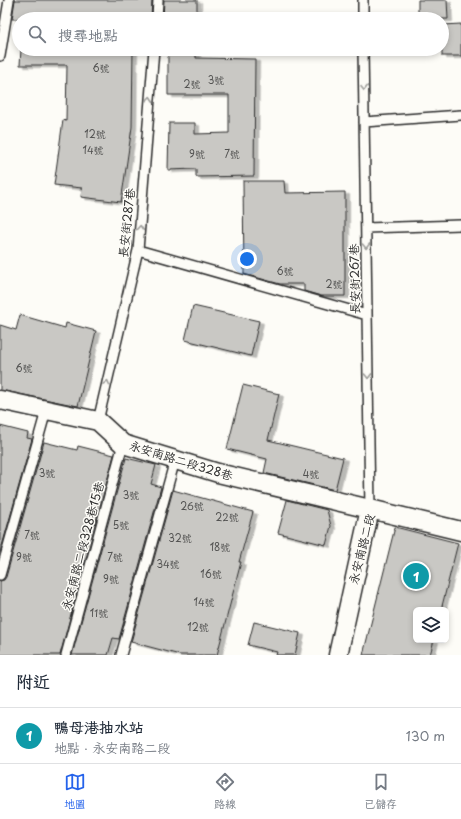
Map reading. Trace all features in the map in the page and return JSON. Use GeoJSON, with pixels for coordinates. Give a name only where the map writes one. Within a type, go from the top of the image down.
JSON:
{"type":"FeatureCollection","features":[{"type":"Feature","properties":{"kind":"street"},"geometry":{"type":"LineString","coordinates":[[0,400],[98,421]]}},
{"type":"Feature","properties":{"kind":"street","name":"永安南路二段328巷"},"geometry":{"type":"LineString","coordinates":[[98,421],[123,444],[218,473],[370,509]]}},
{"type":"Feature","properties":{"kind":"street","name":"永安南路二段"},"geometry":{"type":"LineString","coordinates":[[338,655],[370,509],[461,530]]}},
{"type":"Feature","properties":{"kind":"lane"},"geometry":{"type":"LineString","coordinates":[[0,56],[9,0]]}},
{"type":"Feature","properties":{"kind":"lane"},"geometry":{"type":"LineString","coordinates":[[157,12],[158,0]]}},
{"type":"Feature","properties":{"kind":"lane"},"geometry":{"type":"LineString","coordinates":[[362,0],[363,12]]}},
{"type":"Feature","properties":{"kind":"lane","name":"長安街287巷"},"geometry":{"type":"LineString","coordinates":[[98,421],[138,250],[153,56]]}},
{"type":"Feature","properties":{"kind":"lane","name":"長安街267巷"},"geometry":{"type":"LineString","coordinates":[[363,56],[370,509]]}},
{"type":"Feature","properties":{"kind":"lane"},"geometry":{"type":"LineString","coordinates":[[364,122],[461,115]]}},
{"type":"Feature","properties":{"kind":"lane"},"geometry":{"type":"LineString","coordinates":[[366,228],[461,225]]}},
{"type":"Feature","properties":{"kind":"lane"},"geometry":{"type":"LineString","coordinates":[[138,250],[367,315]]}},
{"type":"Feature","properties":{"kind":"lane"},"geometry":{"type":"LineString","coordinates":[[0,575],[46,411]]}},
{"type":"Feature","properties":{"kind":"lane","name":"永安南路二段328巷15巷"},"geometry":{"type":"LineString","coordinates":[[66,655],[123,444]]}},
{"type":"Feature","properties":{"kind":"lane"},"geometry":{"type":"LineString","coordinates":[[121,655],[175,460]]}},
{"type":"Feature","properties":{"kind":"building"},"geometry":{"type":"Polygon","coordinates":[[[15,0],[152,0],[151,12],[13,12],[15,0]]]}},
{"type":"Feature","properties":{"kind":"building"},"geometry":{"type":"Polygon","coordinates":[[[164,0],[197,0],[197,12],[163,12],[164,0]]]}},
{"type":"Feature","properties":{"kind":"building"},"geometry":{"type":"Polygon","coordinates":[[[418,0],[447,0],[448,12],[418,12],[418,0]]]}},
{"type":"Feature","properties":{"kind":"building"},"geometry":{"type":"Polygon","coordinates":[[[461,24],[461,56],[449,56],[449,25],[461,24]]]}},
{"type":"Feature","properties":{"kind":"building"},"geometry":{"type":"Polygon","coordinates":[[[21,56],[133,56],[132,127],[121,202],[81,197],[82,188],[54,185],[63,120],[66,121],[67,65],[20,65],[21,56]]]}},
{"type":"Feature","properties":{"kind":"building"},"geometry":{"type":"Polygon","coordinates":[[[168,56],[255,59],[254,176],[196,177],[196,169],[168,170],[169,123],[195,123],[195,134],[229,133],[229,95],[168,95],[168,56]]]}},
{"type":"Feature","properties":{"kind":"building"},"geometry":{"type":"Polygon","coordinates":[[[243,181],[284,181],[285,193],[345,192],[345,296],[321,296],[304,291],[304,284],[280,284],[244,274],[243,181]]]}},
{"type":"Feature","properties":{"kind":"building"},"geometry":{"type":"Polygon","coordinates":[[[193,306],[259,321],[251,356],[185,340],[193,306]]]}},
{"type":"Feature","properties":{"kind":"building"},"geometry":{"type":"Polygon","coordinates":[[[20,315],[65,328],[66,323],[96,331],[78,406],[0,390],[0,325],[16,330],[20,315]]]}},
{"type":"Feature","properties":{"kind":"building"},"geometry":{"type":"Polygon","coordinates":[[[243,385],[279,394],[268,440],[343,458],[335,490],[264,473],[267,459],[227,449],[243,385]]]}},
{"type":"Feature","properties":{"kind":"building"},"geometry":{"type":"Polygon","coordinates":[[[0,426],[28,433],[27,438],[32,439],[0,553],[0,426]]]}},
{"type":"Feature","properties":{"kind":"building"},"geometry":{"type":"Polygon","coordinates":[[[44,442],[77,450],[78,446],[114,455],[60,655],[0,655],[0,581],[4,580],[6,577],[44,442]]]}},
{"type":"Feature","properties":{"kind":"building"},"geometry":{"type":"Polygon","coordinates":[[[126,458],[156,465],[151,484],[161,487],[119,639],[113,638],[108,655],[72,655],[126,458]]]}},
{"type":"Feature","properties":{"kind":"building"},"geometry":{"type":"Polygon","coordinates":[[[173,490],[253,512],[239,562],[241,562],[217,655],[180,655],[131,642],[173,490]]]}},
{"type":"Feature","properties":{"kind":"building"},"geometry":{"type":"Polygon","coordinates":[[[287,500],[327,510],[331,526],[326,545],[278,533],[287,500]]]}},
{"type":"Feature","properties":{"kind":"building"},"geometry":{"type":"Polygon","coordinates":[[[395,527],[458,543],[442,607],[413,607],[413,643],[433,643],[430,655],[363,655],[395,527]]]}},
{"type":"Feature","properties":{"kind":"building"},"geometry":{"type":"Polygon","coordinates":[[[254,622],[300,633],[295,655],[276,655],[277,652],[248,645],[254,622]]]}},
{"type":"Feature","properties":{"kind":"place","name":"鴨母港抽水站"},"geometry":{"type":"Point","coordinates":[416,576]}}]}
